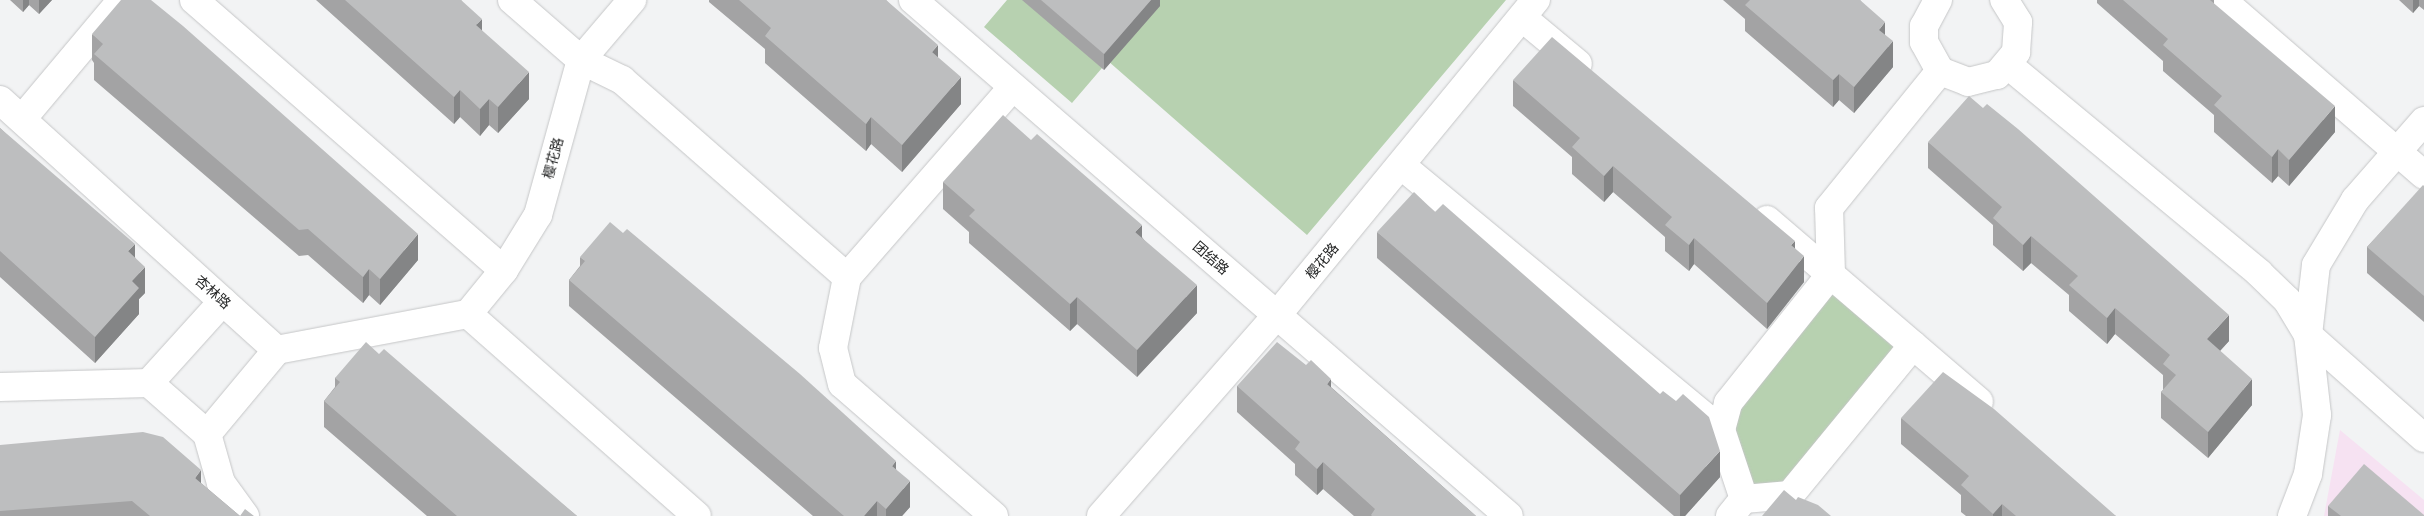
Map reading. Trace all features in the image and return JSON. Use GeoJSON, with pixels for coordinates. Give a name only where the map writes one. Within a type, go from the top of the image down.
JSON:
{"type":"FeatureCollection","features":[{"type":"Feature","properties":{"kind":"street"},"geometry":{"type":"LineString","coordinates":[[22,119],[122,0]]}},
{"type":"Feature","properties":{"kind":"street"},"geometry":{"type":"LineString","coordinates":[[194,0],[504,270]]}},
{"type":"Feature","properties":{"kind":"street"},"geometry":{"type":"LineString","coordinates":[[512,0],[581,60],[622,80],[848,277]]}},
{"type":"Feature","properties":{"kind":"street","name":"樱花路"},"geometry":{"type":"LineString","coordinates":[[468,314],[504,270],[538,215],[581,60],[632,0]]}},
{"type":"Feature","properties":{"kind":"street","name":"团结路"},"geometry":{"type":"LineString","coordinates":[[913,0],[1509,516]]}},
{"type":"Feature","properties":{"kind":"street"},"geometry":{"type":"LineString","coordinates":[[1938,0],[1924,26],[1924,42],[1940,70],[1968,82],[1997,75],[2008,64],[2019,37],[2018,22],[2004,0]]}},
{"type":"Feature","properties":{"kind":"street"},"geometry":{"type":"LineString","coordinates":[[2222,0],[2424,175]]}},
{"type":"Feature","properties":{"kind":"street"},"geometry":{"type":"LineString","coordinates":[[1530,9],[1601,83]]}},
{"type":"Feature","properties":{"kind":"street","name":"樱花路"},"geometry":{"type":"LineString","coordinates":[[1101,516],[1277,316],[1530,9]]}},
{"type":"Feature","properties":{"kind":"street"},"geometry":{"type":"LineString","coordinates":[[2008,64],[2259,273],[2287,300],[2308,335],[2424,438]]}},
{"type":"Feature","properties":{"kind":"street"},"geometry":{"type":"LineString","coordinates":[[1912,345],[1798,503],[1737,507],[1721,430],[1728,403],[1831,274],[1829,208],[1940,70]]}},
{"type":"Feature","properties":{"kind":"street"},"geometry":{"type":"LineString","coordinates":[[994,516],[842,384],[833,348],[848,277],[1013,87]]}},
{"type":"Feature","properties":{"kind":"street","name":"杏林路"},"geometry":{"type":"LineString","coordinates":[[0,100],[277,350]]}},
{"type":"Feature","properties":{"kind":"street"},"geometry":{"type":"LineString","coordinates":[[2292,516],[2308,474],[2317,415],[2308,335],[2316,265],[2355,200],[2424,121]]}},
{"type":"Feature","properties":{"kind":"street"},"geometry":{"type":"LineString","coordinates":[[1402,166],[1721,430]]}},
{"type":"Feature","properties":{"kind":"street"},"geometry":{"type":"LineString","coordinates":[[1747,204],[2002,421]]}},
{"type":"Feature","properties":{"kind":"street"},"geometry":{"type":"LineString","coordinates":[[149,384],[222,301]]}},
{"type":"Feature","properties":{"kind":"street"},"geometry":{"type":"LineString","coordinates":[[207,434],[277,350],[468,314],[697,516]]}},
{"type":"Feature","properties":{"kind":"street"},"geometry":{"type":"LineString","coordinates":[[0,387],[149,384],[207,434],[221,483],[245,516]]}},
{"type":"Feature","properties":{"kind":"shaded area"},"geometry":{"type":"Polygon","coordinates":[[[2340,430],[2424,500],[2424,516],[2324,516],[2340,430]]]}},
{"type":"Feature","properties":{"kind":"green space"},"geometry":{"type":"Polygon","coordinates":[[[1007,0],[1506,0],[1307,235],[1108,61],[1072,103],[984,27],[1007,0]]]}},
{"type":"Feature","properties":{"kind":"green space"},"geometry":{"type":"Polygon","coordinates":[[[1831,277],[1916,351],[1788,493],[1746,496],[1728,399],[1831,277]]]}},
{"type":"Feature","properties":{"kind":"building"},"geometry":{"type":"Polygon","coordinates":[[[121,0],[151,0],[183,26],[418,234],[380,279],[369,269],[363,277],[308,229],[299,230],[94,54],[103,44],[92,34],[121,0]]]}},
{"type":"Feature","properties":{"kind":"building"},"geometry":{"type":"Polygon","coordinates":[[[345,0],[461,0],[482,19],[476,25],[529,72],[498,107],[489,99],[480,109],[460,90],[454,97],[345,0]]]}},
{"type":"Feature","properties":{"kind":"building"},"geometry":{"type":"Polygon","coordinates":[[[739,0],[886,0],[938,45],[932,52],[961,77],[902,145],[871,117],[866,124],[765,36],[771,28],[739,0]]]}},
{"type":"Feature","properties":{"kind":"building"},"geometry":{"type":"Polygon","coordinates":[[[1041,0],[1151,0],[1104,54],[1041,0]]]}},
{"type":"Feature","properties":{"kind":"building"},"geometry":{"type":"Polygon","coordinates":[[[1750,0],[1860,0],[1885,22],[1879,30],[1893,41],[1854,87],[1839,74],[1833,80],[1745,5],[1750,0]]]}},
{"type":"Feature","properties":{"kind":"building"},"geometry":{"type":"Polygon","coordinates":[[[2123,0],[2210,0],[2335,106],[2289,160],[2278,149],[2272,157],[2214,105],[2222,96],[2163,45],[2168,39],[2123,0]]]}},
{"type":"Feature","properties":{"kind":"building"},"geometry":{"type":"Polygon","coordinates":[[[1552,37],[1795,241],[1791,245],[1804,256],[1767,303],[1694,238],[1689,245],[1665,225],[1672,217],[1613,166],[1604,176],[1572,147],[1580,138],[1513,80],[1552,37]]]}},
{"type":"Feature","properties":{"kind":"building"},"geometry":{"type":"Polygon","coordinates":[[[1969,96],[1983,108],[1987,104],[2018,129],[2229,315],[2207,339],[2252,379],[2208,432],[2161,392],[2176,375],[2163,364],[2170,355],[2115,308],[2107,318],[2069,285],[2078,276],[2031,236],[2023,245],[1993,218],[2002,207],[1928,142],[1969,96]]]}},
{"type":"Feature","properties":{"kind":"building"},"geometry":{"type":"Polygon","coordinates":[[[1003,115],[1031,140],[1037,134],[1142,225],[1135,232],[1197,285],[1137,350],[1077,297],[1070,304],[969,216],[975,210],[943,182],[1003,115]]]}},
{"type":"Feature","properties":{"kind":"building"},"geometry":{"type":"Polygon","coordinates":[[[0,128],[135,244],[128,251],[145,267],[132,281],[139,288],[95,337],[0,251],[0,128]]]}},
{"type":"Feature","properties":{"kind":"building"},"geometry":{"type":"Polygon","coordinates":[[[2424,186],[2424,296],[2367,247],[2424,186]]]}},
{"type":"Feature","properties":{"kind":"building"},"geometry":{"type":"Polygon","coordinates":[[[1414,192],[1435,212],[1443,204],[1660,394],[1663,391],[1676,401],[1683,394],[1709,417],[1720,451],[1680,495],[1377,232],[1414,192]]]}},
{"type":"Feature","properties":{"kind":"building"},"geometry":{"type":"Polygon","coordinates":[[[610,222],[623,233],[627,229],[800,374],[896,461],[892,466],[910,481],[886,509],[877,501],[864,516],[844,516],[569,280],[585,261],[580,257],[610,222]]]}},
{"type":"Feature","properties":{"kind":"building"},"geometry":{"type":"Polygon","coordinates":[[[366,342],[379,354],[384,349],[577,516],[457,516],[324,401],[340,382],[335,378],[366,342]]]}},
{"type":"Feature","properties":{"kind":"building"},"geometry":{"type":"Polygon","coordinates":[[[1277,342],[1306,365],[1311,360],[1331,379],[1327,384],[1476,516],[1372,516],[1375,509],[1323,462],[1317,469],[1295,449],[1300,442],[1237,386],[1277,342]]]}},
{"type":"Feature","properties":{"kind":"building"},"geometry":{"type":"Polygon","coordinates":[[[1943,372],[1994,409],[2116,516],[2016,516],[2002,504],[1993,514],[1961,485],[1969,476],[1901,418],[1943,372]]]}},
{"type":"Feature","properties":{"kind":"building"},"geometry":{"type":"Polygon","coordinates":[[[143,432],[163,437],[201,470],[195,478],[240,516],[150,516],[132,501],[0,511],[0,445],[143,432]]]}},
{"type":"Feature","properties":{"kind":"building"},"geometry":{"type":"Polygon","coordinates":[[[2364,464],[2424,516],[2341,516],[2328,506],[2364,464]]]}},
{"type":"Feature","properties":{"kind":"building"},"geometry":{"type":"Polygon","coordinates":[[[1784,490],[1796,500],[1798,497],[1818,505],[1831,516],[1762,516],[1784,490]]]}},
{"type":"Feature","properties":{"kind":"building"},"geometry":{"type":"Polygon","coordinates":[[[245,509],[254,516],[240,516],[245,509]]]}}]}
